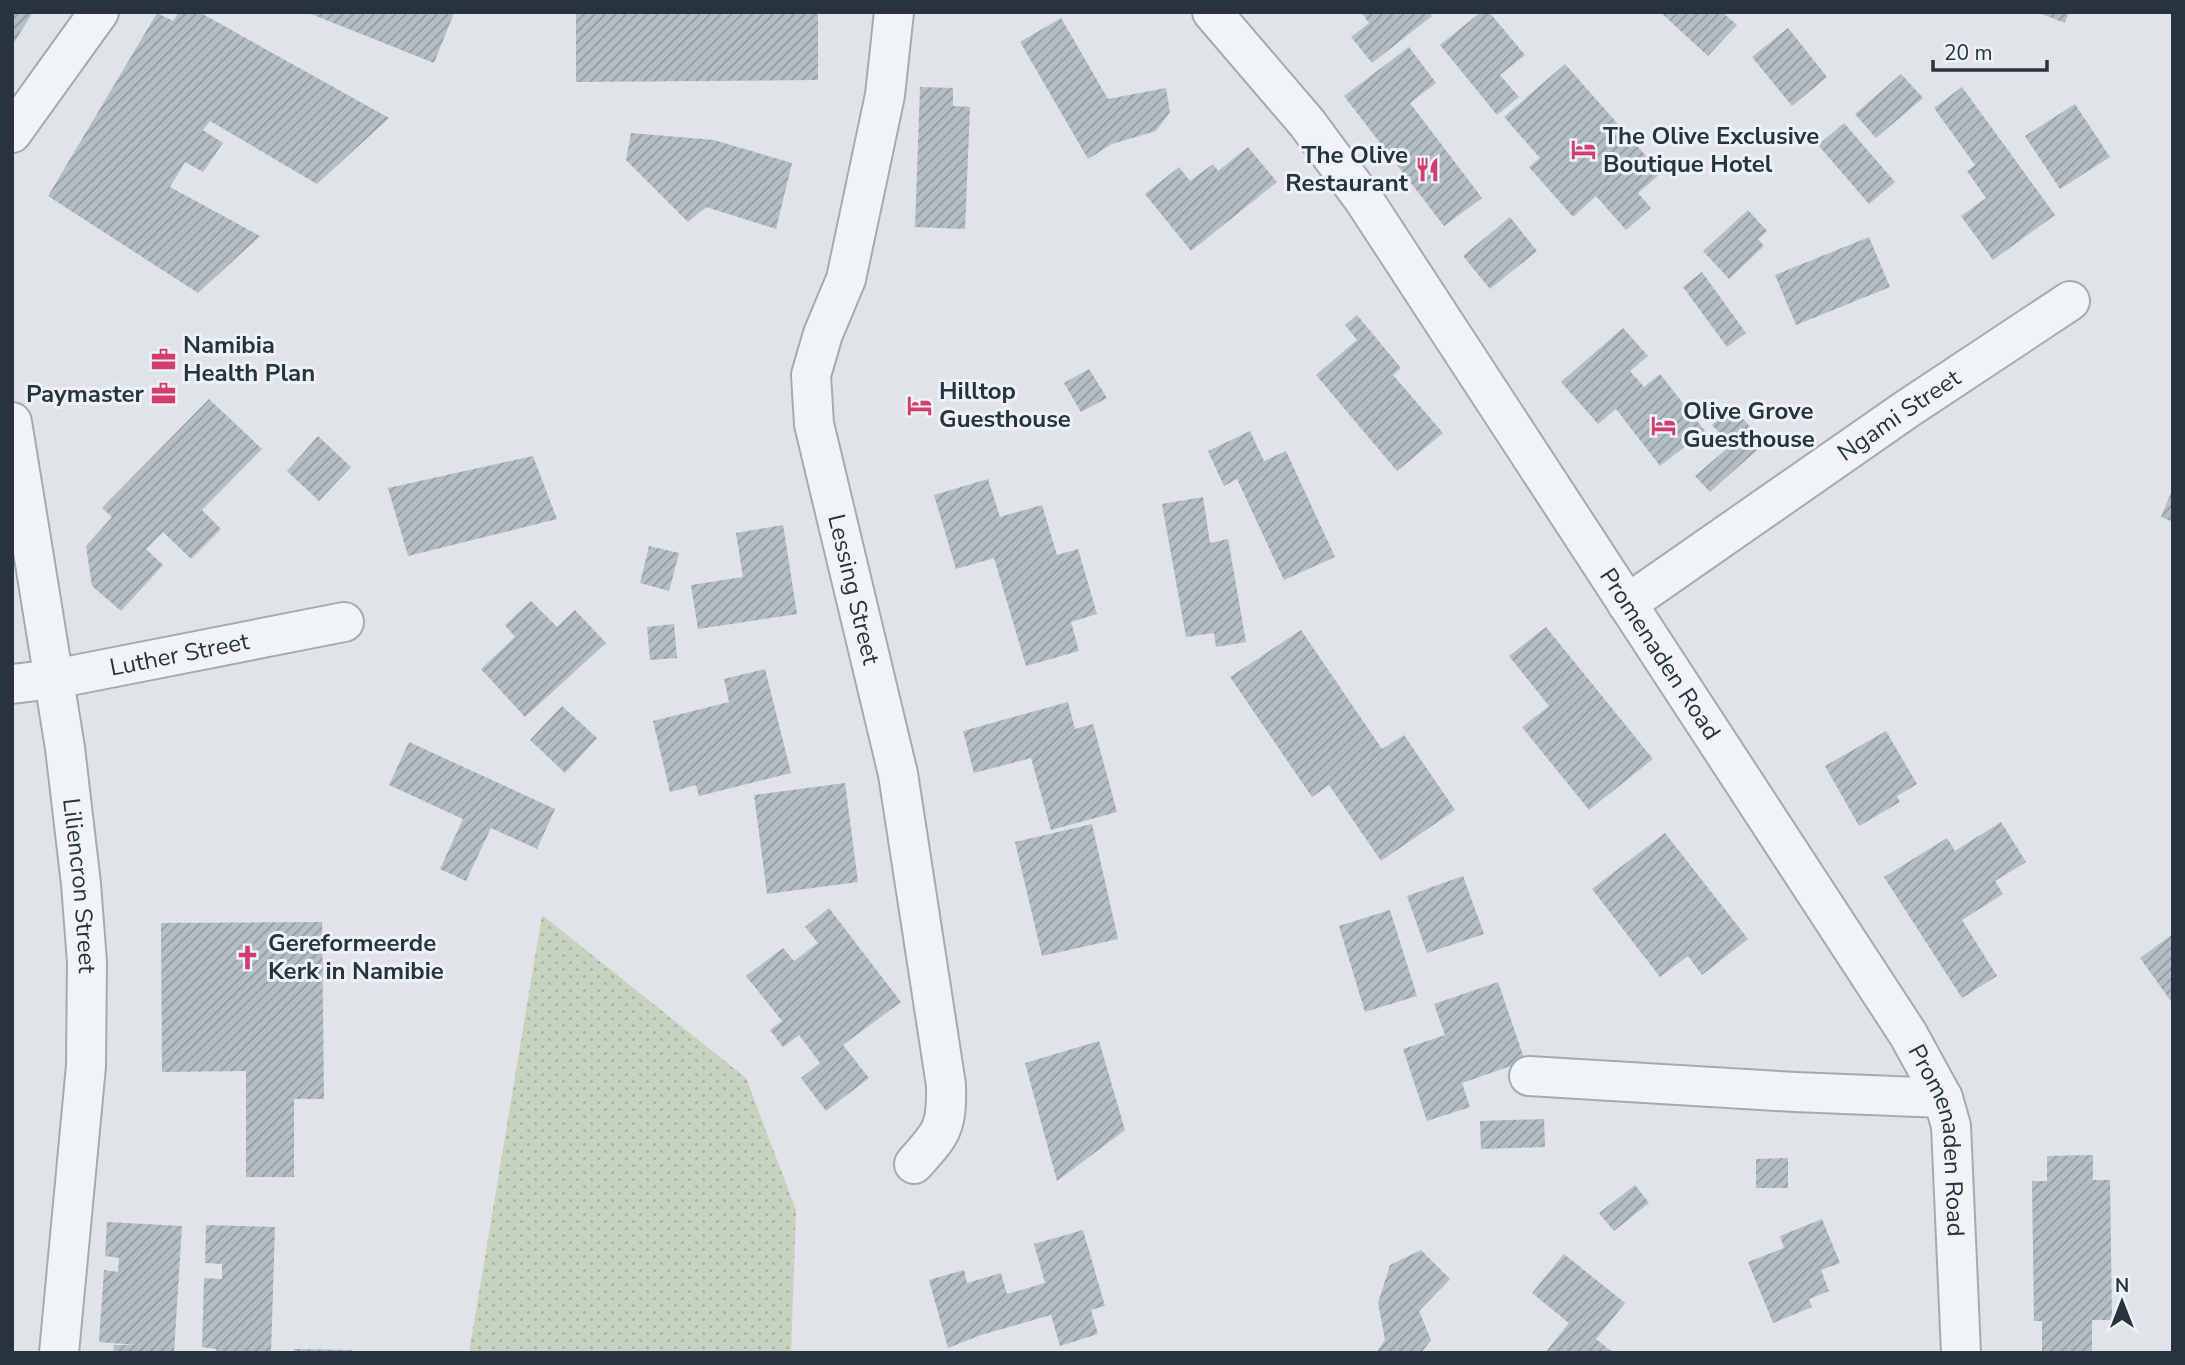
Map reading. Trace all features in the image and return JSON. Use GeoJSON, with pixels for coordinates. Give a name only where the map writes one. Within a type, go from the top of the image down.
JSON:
{"type":"FeatureCollection","features":[{"type":"Feature","properties":{"kind":"street"},"geometry":{"type":"LineString","coordinates":[[12,133],[99,12]]}},
{"type":"Feature","properties":{"kind":"street","name":"Lessing Street"},"geometry":{"type":"LineString","coordinates":[[894,12],[885,95],[846,279],[823,334],[811,375],[814,424],[898,774],[946,1085],[947,1112],[940,1136],[914,1164]]}},
{"type":"Feature","properties":{"kind":"street","name":"Promenaden Road"},"geometry":{"type":"LineString","coordinates":[[1212,12],[1307,123],[1364,200],[1908,1034],[1943,1098],[1951,1126],[1961,1353]]}},
{"type":"Feature","properties":{"kind":"street","name":"Ngami Street"},"geometry":{"type":"LineString","coordinates":[[1627,604],[1907,409],[2070,301]]}},
{"type":"Feature","properties":{"kind":"street","name":"Liliencron Street"},"geometry":{"type":"LineString","coordinates":[[12,422],[74,815],[87,962],[86,1066],[59,1353]]}},
{"type":"Feature","properties":{"kind":"street","name":"Luther Street"},"geometry":{"type":"LineString","coordinates":[[12,684],[54,679],[344,622]]}},
{"type":"Feature","properties":{"kind":"street"},"geometry":{"type":"LineString","coordinates":[[1529,1076],[1943,1098]]}},
{"type":"Feature","properties":{"kind":"green space"},"geometry":{"type":"Polygon","coordinates":[[[542,915],[746,1078],[796,1210],[791,1353],[469,1353],[542,915]]]}},
{"type":"Feature","properties":{"kind":"building"},"geometry":{"type":"Polygon","coordinates":[[[12,12],[33,12],[12,46],[12,12]]]}},
{"type":"Feature","properties":{"kind":"building"},"geometry":{"type":"Polygon","coordinates":[[[179,12],[199,12],[389,118],[317,184],[210,121],[203,130],[223,143],[203,172],[185,162],[170,187],[260,236],[198,293],[48,196],[157,13],[173,21],[179,12]]]}},
{"type":"Feature","properties":{"kind":"building"},"geometry":{"type":"Polygon","coordinates":[[[306,12],[451,12],[454,13],[434,63],[306,12]]]}},
{"type":"Feature","properties":{"kind":"building"},"geometry":{"type":"Polygon","coordinates":[[[576,12],[818,12],[818,80],[576,82],[576,12]]]}},
{"type":"Feature","properties":{"kind":"building"},"geometry":{"type":"Polygon","coordinates":[[[1361,12],[1429,12],[1432,16],[1372,63],[1351,37],[1369,23],[1361,12]]]}},
{"type":"Feature","properties":{"kind":"building"},"geometry":{"type":"Polygon","coordinates":[[[1481,12],[1489,12],[1525,55],[1500,75],[1519,97],[1497,115],[1440,45],[1481,12]]]}},
{"type":"Feature","properties":{"kind":"building"},"geometry":{"type":"Polygon","coordinates":[[[1660,12],[1722,12],[1737,25],[1708,56],[1660,12]]]}},
{"type":"Feature","properties":{"kind":"building"},"geometry":{"type":"Polygon","coordinates":[[[2037,12],[2069,12],[2065,23],[2037,12]]]}},
{"type":"Feature","properties":{"kind":"building"},"geometry":{"type":"Polygon","coordinates":[[[1061,18],[1108,99],[1166,88],[1170,112],[1156,131],[1112,144],[1088,159],[1020,42],[1061,18]]]}},
{"type":"Feature","properties":{"kind":"building"},"geometry":{"type":"Polygon","coordinates":[[[1788,28],[1827,77],[1792,106],[1752,57],[1788,28]]]}},
{"type":"Feature","properties":{"kind":"building"},"geometry":{"type":"Polygon","coordinates":[[[1409,47],[1436,83],[1410,103],[1482,198],[1444,226],[1344,96],[1409,47]]]}},
{"type":"Feature","properties":{"kind":"building"},"geometry":{"type":"Polygon","coordinates":[[[1565,64],[1661,173],[1638,193],[1651,208],[1626,230],[1596,196],[1573,217],[1529,167],[1540,158],[1504,117],[1565,64]]]}},
{"type":"Feature","properties":{"kind":"building"},"geometry":{"type":"Polygon","coordinates":[[[1901,74],[1923,98],[1876,138],[1855,114],[1901,74]]]}},
{"type":"Feature","properties":{"kind":"building"},"geometry":{"type":"Polygon","coordinates":[[[920,87],[953,88],[953,106],[970,107],[965,229],[915,227],[920,87]]]}},
{"type":"Feature","properties":{"kind":"building"},"geometry":{"type":"Polygon","coordinates":[[[1962,87],[2055,215],[1993,260],[1961,216],[1986,198],[1967,171],[1975,165],[1934,108],[1962,87]]]}},
{"type":"Feature","properties":{"kind":"building"},"geometry":{"type":"Polygon","coordinates":[[[2075,104],[2110,157],[2060,189],[2025,136],[2075,104]]]}},
{"type":"Feature","properties":{"kind":"building"},"geometry":{"type":"Polygon","coordinates":[[[1844,123],[1895,182],[1869,204],[1818,145],[1844,123]]]}},
{"type":"Feature","properties":{"kind":"building"},"geometry":{"type":"Polygon","coordinates":[[[631,133],[714,140],[792,163],[776,229],[706,207],[688,222],[626,160],[631,133]]]}},
{"type":"Feature","properties":{"kind":"building"},"geometry":{"type":"Polygon","coordinates":[[[1248,147],[1277,182],[1191,251],[1145,194],[1179,167],[1190,181],[1213,164],[1218,171],[1248,147]]]}},
{"type":"Feature","properties":{"kind":"building"},"geometry":{"type":"Polygon","coordinates":[[[1748,210],[1767,231],[1758,239],[1764,246],[1729,279],[1703,251],[1748,210]]]}},
{"type":"Feature","properties":{"kind":"building"},"geometry":{"type":"Polygon","coordinates":[[[1510,217],[1537,251],[1490,289],[1463,256],[1510,217]]]}},
{"type":"Feature","properties":{"kind":"building"},"geometry":{"type":"Polygon","coordinates":[[[1869,237],[1890,287],[1796,325],[1775,275],[1869,237]]]}},
{"type":"Feature","properties":{"kind":"building"},"geometry":{"type":"Polygon","coordinates":[[[1702,272],[1746,333],[1727,347],[1683,287],[1702,272]]]}},
{"type":"Feature","properties":{"kind":"building"},"geometry":{"type":"Polygon","coordinates":[[[1357,315],[1401,368],[1393,375],[1443,433],[1397,471],[1316,375],[1357,340],[1345,325],[1357,315]]]}},
{"type":"Feature","properties":{"kind":"building"},"geometry":{"type":"Polygon","coordinates":[[[1623,328],[1648,356],[1630,371],[1644,387],[1660,374],[1705,431],[1660,466],[1616,409],[1598,424],[1561,382],[1623,328]]]}},
{"type":"Feature","properties":{"kind":"building"},"geometry":{"type":"Polygon","coordinates":[[[1089,369],[1107,398],[1081,412],[1064,383],[1089,369]]]}},
{"type":"Feature","properties":{"kind":"building"},"geometry":{"type":"Polygon","coordinates":[[[209,399],[262,449],[202,510],[221,529],[191,559],[163,532],[146,549],[163,565],[121,611],[92,586],[86,546],[112,517],[102,508],[209,399]]]}},
{"type":"Feature","properties":{"kind":"building"},"geometry":{"type":"Polygon","coordinates":[[[1732,407],[1765,443],[1710,492],[1695,476],[1731,445],[1712,425],[1732,407]]]}},
{"type":"Feature","properties":{"kind":"building"},"geometry":{"type":"Polygon","coordinates":[[[1250,431],[1264,461],[1286,451],[1335,557],[1284,580],[1237,479],[1224,486],[1208,451],[1250,431]]]}},
{"type":"Feature","properties":{"kind":"building"},"geometry":{"type":"Polygon","coordinates":[[[318,436],[351,467],[319,501],[287,471],[318,436]]]}},
{"type":"Feature","properties":{"kind":"building"},"geometry":{"type":"Polygon","coordinates":[[[533,456],[557,519],[408,556],[388,488],[533,456]]]}},
{"type":"Feature","properties":{"kind":"building"},"geometry":{"type":"Polygon","coordinates":[[[988,479],[1000,517],[1042,505],[1057,555],[1078,549],[1097,614],[1071,622],[1079,651],[1026,666],[994,558],[956,569],[934,495],[988,479]]]}},
{"type":"Feature","properties":{"kind":"building"},"geometry":{"type":"Polygon","coordinates":[[[2173,488],[2173,522],[2161,517],[2173,488]]]}},
{"type":"Feature","properties":{"kind":"building"},"geometry":{"type":"Polygon","coordinates":[[[1203,497],[1210,543],[1228,539],[1246,642],[1216,647],[1214,633],[1186,637],[1162,504],[1203,497]]]}},
{"type":"Feature","properties":{"kind":"building"},"geometry":{"type":"Polygon","coordinates":[[[783,525],[797,614],[698,629],[691,585],[743,577],[736,533],[783,525]]]}},
{"type":"Feature","properties":{"kind":"building"},"geometry":{"type":"Polygon","coordinates":[[[649,546],[679,553],[669,591],[640,583],[649,546]]]}},
{"type":"Feature","properties":{"kind":"building"},"geometry":{"type":"Polygon","coordinates":[[[531,601],[557,627],[575,610],[606,643],[525,717],[481,669],[515,637],[505,625],[531,601]]]}},
{"type":"Feature","properties":{"kind":"building"},"geometry":{"type":"Polygon","coordinates":[[[674,624],[677,658],[650,660],[647,627],[674,624]]]}},
{"type":"Feature","properties":{"kind":"building"},"geometry":{"type":"Polygon","coordinates":[[[1546,627],[1653,759],[1589,810],[1522,727],[1549,706],[1509,656],[1546,627]]]}},
{"type":"Feature","properties":{"kind":"building"},"geometry":{"type":"Polygon","coordinates":[[[1301,630],[1382,749],[1404,735],[1455,810],[1381,861],[1329,785],[1312,797],[1230,677],[1301,630]]]}},
{"type":"Feature","properties":{"kind":"building"},"geometry":{"type":"Polygon","coordinates":[[[765,669],[791,773],[699,796],[696,785],[670,792],[653,721],[729,702],[724,679],[765,669]]]}},
{"type":"Feature","properties":{"kind":"building"},"geometry":{"type":"Polygon","coordinates":[[[1068,702],[1075,729],[1093,724],[1117,812],[1051,830],[1031,758],[974,773],[963,731],[1068,702]]]}},
{"type":"Feature","properties":{"kind":"building"},"geometry":{"type":"Polygon","coordinates":[[[562,706],[597,738],[565,773],[530,740],[562,706]]]}},
{"type":"Feature","properties":{"kind":"building"},"geometry":{"type":"Polygon","coordinates":[[[1886,731],[1917,784],[1897,796],[1900,802],[1859,826],[1825,766],[1886,731]]]}},
{"type":"Feature","properties":{"kind":"building"},"geometry":{"type":"Polygon","coordinates":[[[409,742],[555,809],[537,849],[491,828],[466,881],[440,869],[463,819],[389,785],[409,742]]]}},
{"type":"Feature","properties":{"kind":"building"},"geometry":{"type":"Polygon","coordinates":[[[845,783],[858,882],[767,894],[754,795],[845,783]]]}},
{"type":"Feature","properties":{"kind":"building"},"geometry":{"type":"Polygon","coordinates":[[[2001,822],[2026,862],[1995,881],[2003,894],[1962,920],[1997,976],[1962,998],[1884,877],[1947,838],[1955,851],[2001,822]]]}},
{"type":"Feature","properties":{"kind":"building"},"geometry":{"type":"Polygon","coordinates":[[[1092,824],[1118,939],[1042,956],[1015,842],[1092,824]]]}},
{"type":"Feature","properties":{"kind":"building"},"geometry":{"type":"Polygon","coordinates":[[[1665,833],[1748,939],[1702,975],[1688,956],[1660,977],[1592,889],[1665,833]]]}},
{"type":"Feature","properties":{"kind":"building"},"geometry":{"type":"Polygon","coordinates":[[[1463,876],[1484,934],[1427,953],[1407,896],[1463,876]]]}},
{"type":"Feature","properties":{"kind":"building"},"geometry":{"type":"Polygon","coordinates":[[[829,908],[901,1002],[843,1045],[869,1078],[826,1111],[801,1078],[820,1063],[799,1035],[783,1047],[770,1030],[782,1021],[746,976],[783,948],[794,961],[818,943],[805,927],[829,908]]]}},
{"type":"Feature","properties":{"kind":"building"},"geometry":{"type":"Polygon","coordinates":[[[1390,910],[1417,996],[1365,1012],[1339,926],[1390,910]]]}},
{"type":"Feature","properties":{"kind":"building"},"geometry":{"type":"Polygon","coordinates":[[[322,922],[324,1099],[294,1099],[294,1177],[246,1177],[246,1071],[162,1072],[161,923],[322,922]]]}},
{"type":"Feature","properties":{"kind":"building"},"geometry":{"type":"Polygon","coordinates":[[[2173,934],[2173,1004],[2140,958],[2173,934]]]}},
{"type":"Feature","properties":{"kind":"building"},"geometry":{"type":"Polygon","coordinates":[[[1498,982],[1525,1061],[1462,1083],[1470,1107],[1427,1121],[1403,1049],[1445,1035],[1434,1004],[1498,982]]]}},
{"type":"Feature","properties":{"kind":"building"},"geometry":{"type":"Polygon","coordinates":[[[1099,1041],[1125,1130],[1057,1181],[1025,1063],[1099,1041]]]}},
{"type":"Feature","properties":{"kind":"building"},"geometry":{"type":"Polygon","coordinates":[[[1544,1119],[1545,1147],[1481,1149],[1480,1121],[1544,1119]]]}},
{"type":"Feature","properties":{"kind":"building"},"geometry":{"type":"Polygon","coordinates":[[[2093,1155],[2093,1180],[2110,1180],[2112,1320],[2092,1320],[2092,1353],[2042,1353],[2042,1321],[2034,1321],[2032,1181],[2047,1181],[2047,1156],[2093,1155]]]}},
{"type":"Feature","properties":{"kind":"building"},"geometry":{"type":"Polygon","coordinates":[[[1788,1158],[1788,1188],[1756,1188],[1756,1159],[1788,1158]]]}},
{"type":"Feature","properties":{"kind":"building"},"geometry":{"type":"Polygon","coordinates":[[[1635,1185],[1649,1203],[1614,1231],[1599,1213],[1635,1185]]]}},
{"type":"Feature","properties":{"kind":"building"},"geometry":{"type":"Polygon","coordinates":[[[1822,1219],[1840,1263],[1821,1270],[1829,1291],[1809,1299],[1812,1307],[1773,1323],[1748,1262],[1784,1248],[1780,1236],[1822,1219]]]}},
{"type":"Feature","properties":{"kind":"building"},"geometry":{"type":"Polygon","coordinates":[[[107,1222],[182,1226],[174,1353],[113,1353],[114,1345],[138,1345],[99,1342],[104,1270],[118,1272],[119,1258],[105,1256],[107,1222]]]}},
{"type":"Feature","properties":{"kind":"building"},"geometry":{"type":"Polygon","coordinates":[[[206,1225],[275,1227],[271,1353],[216,1353],[216,1349],[202,1347],[204,1278],[222,1279],[222,1264],[205,1263],[206,1225]]]}},
{"type":"Feature","properties":{"kind":"building"},"geometry":{"type":"Polygon","coordinates":[[[1083,1230],[1105,1306],[1091,1310],[1098,1334],[1060,1346],[1051,1315],[981,1335],[948,1348],[929,1280],[964,1270],[967,1283],[1001,1273],[1007,1294],[1045,1283],[1034,1244],[1083,1230]]]}},
{"type":"Feature","properties":{"kind":"building"},"geometry":{"type":"Polygon","coordinates":[[[1421,1250],[1450,1279],[1419,1311],[1431,1340],[1421,1353],[1376,1353],[1385,1340],[1378,1303],[1390,1265],[1421,1250]]]}},
{"type":"Feature","properties":{"kind":"building"},"geometry":{"type":"Polygon","coordinates":[[[1564,1254],[1625,1303],[1596,1339],[1614,1353],[1545,1353],[1569,1323],[1532,1293],[1564,1254]]]}},
{"type":"Feature","properties":{"kind":"building"},"geometry":{"type":"Polygon","coordinates":[[[294,1349],[352,1350],[352,1353],[294,1353],[294,1349]]]}},
{"type":"Feature","properties":{"kind":"place","name":"The Olive Exclusive Boutique Hotel"},"geometry":{"type":"Point","coordinates":[1583,150]}},
{"type":"Feature","properties":{"kind":"place","name":"The Olive Restaurant"},"geometry":{"type":"Point","coordinates":[1428,169]}},
{"type":"Feature","properties":{"kind":"place","name":"Namibia Health Plan"},"geometry":{"type":"Point","coordinates":[163,359]}},
{"type":"Feature","properties":{"kind":"place","name":"Paymaster"},"geometry":{"type":"Point","coordinates":[164,394]}},
{"type":"Feature","properties":{"kind":"place","name":"Hilltop Guesthouse"},"geometry":{"type":"Point","coordinates":[919,405]}},
{"type":"Feature","properties":{"kind":"place","name":"Olive Grove Guesthouse"},"geometry":{"type":"Point","coordinates":[1663,425]}},
{"type":"Feature","properties":{"kind":"place","name":"Gereformeerde Kerk in Namibie"},"geometry":{"type":"Point","coordinates":[248,957]}}]}
